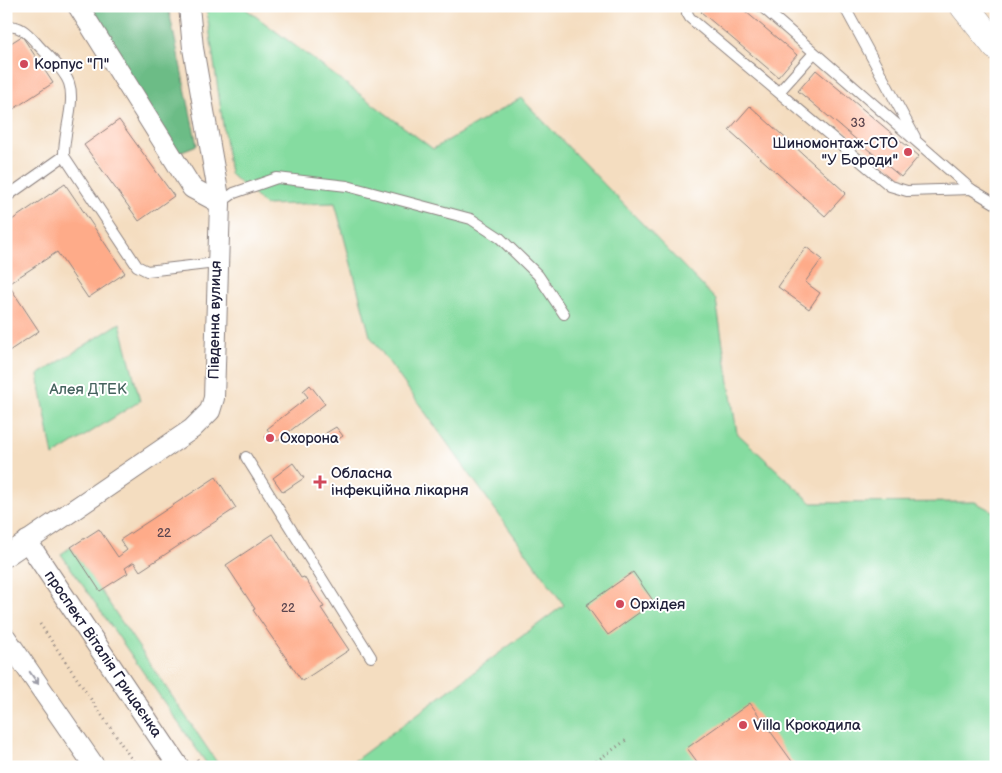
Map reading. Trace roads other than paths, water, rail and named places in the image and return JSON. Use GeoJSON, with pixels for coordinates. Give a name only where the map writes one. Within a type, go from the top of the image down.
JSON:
{"type":"FeatureCollection","features":[{"type":"Feature","properties":{"kind":"main road"},"geometry":{"type":"LineString","coordinates":[[964,6],[996,46]]}},
{"type":"Feature","properties":{"kind":"street"},"geometry":{"type":"LineString","coordinates":[[78,6],[192,188],[220,203]]}},
{"type":"Feature","properties":{"kind":"street","name":"Південна вулиця"},"geometry":{"type":"LineString","coordinates":[[6,556],[192,429],[210,411],[214,398],[216,263],[220,203],[193,48],[189,6]]}},
{"type":"Feature","properties":{"kind":"street","name":"проспект Віталія Грицаєнка"},"geometry":{"type":"LineString","coordinates":[[27,541],[179,767]]}},
{"type":"Feature","properties":{"kind":"street"},"geometry":{"type":"LineString","coordinates":[[6,638],[96,767]]}},
{"type":"Feature","properties":{"kind":"lane"},"geometry":{"type":"LineString","coordinates":[[688,6],[687,12],[690,18],[890,186],[907,191],[971,189]]}},
{"type":"Feature","properties":{"kind":"lane"},"geometry":{"type":"LineString","coordinates":[[761,6],[971,189],[996,204]]}},
{"type":"Feature","properties":{"kind":"lane"},"geometry":{"type":"LineString","coordinates":[[844,6],[916,141]]}},
{"type":"Feature","properties":{"kind":"lane"},"geometry":{"type":"LineString","coordinates":[[6,27],[17,27],[26,31],[64,74],[69,84],[71,95],[64,156],[142,270],[216,263]]}},
{"type":"Feature","properties":{"kind":"lane"},"geometry":{"type":"LineString","coordinates":[[779,92],[814,53]]}},
{"type":"Feature","properties":{"kind":"lane"},"geometry":{"type":"LineString","coordinates":[[6,197],[64,156]]}},
{"type":"Feature","properties":{"kind":"lane"},"geometry":{"type":"LineString","coordinates":[[220,203],[234,193],[277,178],[347,186],[471,219],[500,238],[538,275],[564,314]]}},
{"type":"Feature","properties":{"kind":"lane"},"geometry":{"type":"LineString","coordinates":[[246,457],[371,657]]}},
{"type":"Feature","properties":{"kind":"place","name":"Корпус \"П\""},"geometry":{"type":"Point","coordinates":[24,64]}},
{"type":"Feature","properties":{"kind":"place","name":"Шиномонтаж-СТО \"У Бороди\""},"geometry":{"type":"Point","coordinates":[908,152]}},
{"type":"Feature","properties":{"kind":"place","name":"Охорона"},"geometry":{"type":"Point","coordinates":[270,438]}},
{"type":"Feature","properties":{"kind":"place","name":"Обласна інфекційна лікарня"},"geometry":{"type":"Point","coordinates":[320,482]}},
{"type":"Feature","properties":{"kind":"place","name":"Орхідея"},"geometry":{"type":"Point","coordinates":[620,604]}},
{"type":"Feature","properties":{"kind":"place","name":"Villa Крокодила"},"geometry":{"type":"Point","coordinates":[743,725]}},
{"type":"Feature","properties":{"kind":"park label","name":"Алея ДТЕК"},"geometry":{"type":"Point","coordinates":[88,389]}}]}
